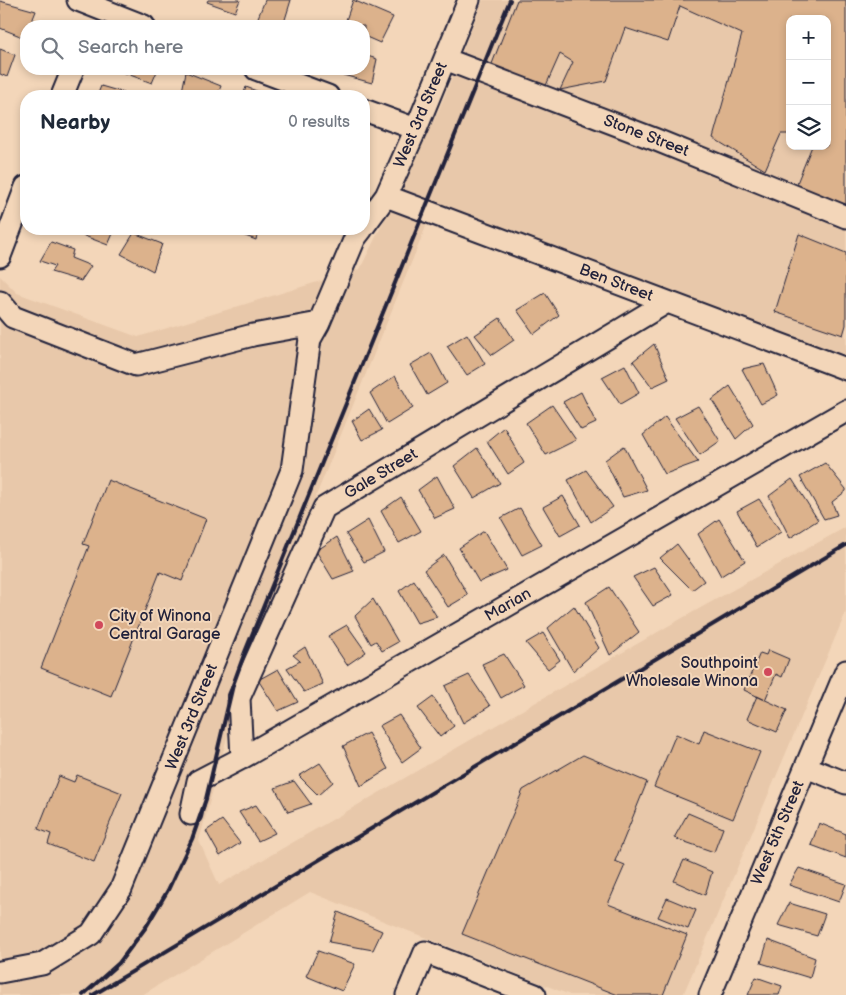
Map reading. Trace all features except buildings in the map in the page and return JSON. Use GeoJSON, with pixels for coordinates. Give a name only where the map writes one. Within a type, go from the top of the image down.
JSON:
{"type":"FeatureCollection","features":[{"type":"Feature","properties":{"kind":"street","name":"West 3rd Street"},"geometry":{"type":"LineString","coordinates":[[370,218],[386,196],[416,130],[469,0]]}},
{"type":"Feature","properties":{"kind":"street"},"geometry":{"type":"LineString","coordinates":[[91,9],[125,20]]}},
{"type":"Feature","properties":{"kind":"street","name":"Stone Street"},"geometry":{"type":"LineString","coordinates":[[445,59],[654,139],[846,217]]}},
{"type":"Feature","properties":{"kind":"street"},"geometry":{"type":"LineString","coordinates":[[64,90],[70,75]]}},
{"type":"Feature","properties":{"kind":"street"},"geometry":{"type":"LineString","coordinates":[[272,75],[312,90]]}},
{"type":"Feature","properties":{"kind":"street"},"geometry":{"type":"LineString","coordinates":[[370,112],[416,130]]}},
{"type":"Feature","properties":{"kind":"street","name":"Ben Street"},"geometry":{"type":"LineString","coordinates":[[386,196],[846,369]]}},
{"type":"Feature","properties":{"kind":"street"},"geometry":{"type":"LineString","coordinates":[[0,256],[20,203]]}},
{"type":"Feature","properties":{"kind":"street","name":"West 3rd Street"},"geometry":{"type":"LineString","coordinates":[[0,972],[42,964],[91,934],[121,890],[292,470],[310,339],[319,323],[357,235]]}},
{"type":"Feature","properties":{"kind":"street","name":"Gale Street"},"geometry":{"type":"LineString","coordinates":[[242,758],[239,698],[324,508],[667,302]]}},
{"type":"Feature","properties":{"kind":"street"},"geometry":{"type":"LineString","coordinates":[[6,310],[136,365],[253,335],[319,323]]}},
{"type":"Feature","properties":{"kind":"street","name":"Marian"},"geometry":{"type":"LineString","coordinates":[[191,814],[198,782],[846,411]]}},
{"type":"Feature","properties":{"kind":"street","name":"West 5th Street"},"geometry":{"type":"LineString","coordinates":[[710,995],[846,670]]}},
{"type":"Feature","properties":{"kind":"street"},"geometry":{"type":"LineString","coordinates":[[806,767],[846,783]]}},
{"type":"Feature","properties":{"kind":"street"},"geometry":{"type":"LineString","coordinates":[[407,995],[425,952],[535,995]]}},
{"type":"Feature","properties":{"kind":"shaded area"},"geometry":{"type":"Polygon","coordinates":[[[483,0],[846,0],[846,359],[434,207],[246,667],[199,841],[219,885],[670,625],[846,527],[846,612],[683,995],[570,995],[310,892],[142,995],[0,995],[0,276],[17,293],[138,337],[360,269],[438,112],[483,0]]]}},
{"type":"Feature","properties":{"kind":"railway"},"geometry":{"type":"LineString","coordinates":[[83,995],[119,963],[146,927],[168,890],[192,839],[206,799],[233,685],[245,652],[510,0]]}},
{"type":"Feature","properties":{"kind":"railway"},"geometry":{"type":"LineString","coordinates":[[93,995],[846,545]]}},
{"type":"Feature","properties":{"kind":"place","name":"City of Winona Central Garage"},"geometry":{"type":"Point","coordinates":[99,625]}},
{"type":"Feature","properties":{"kind":"place","name":"Southpoint Wholesale Winona"},"geometry":{"type":"Point","coordinates":[768,672]}}]}
